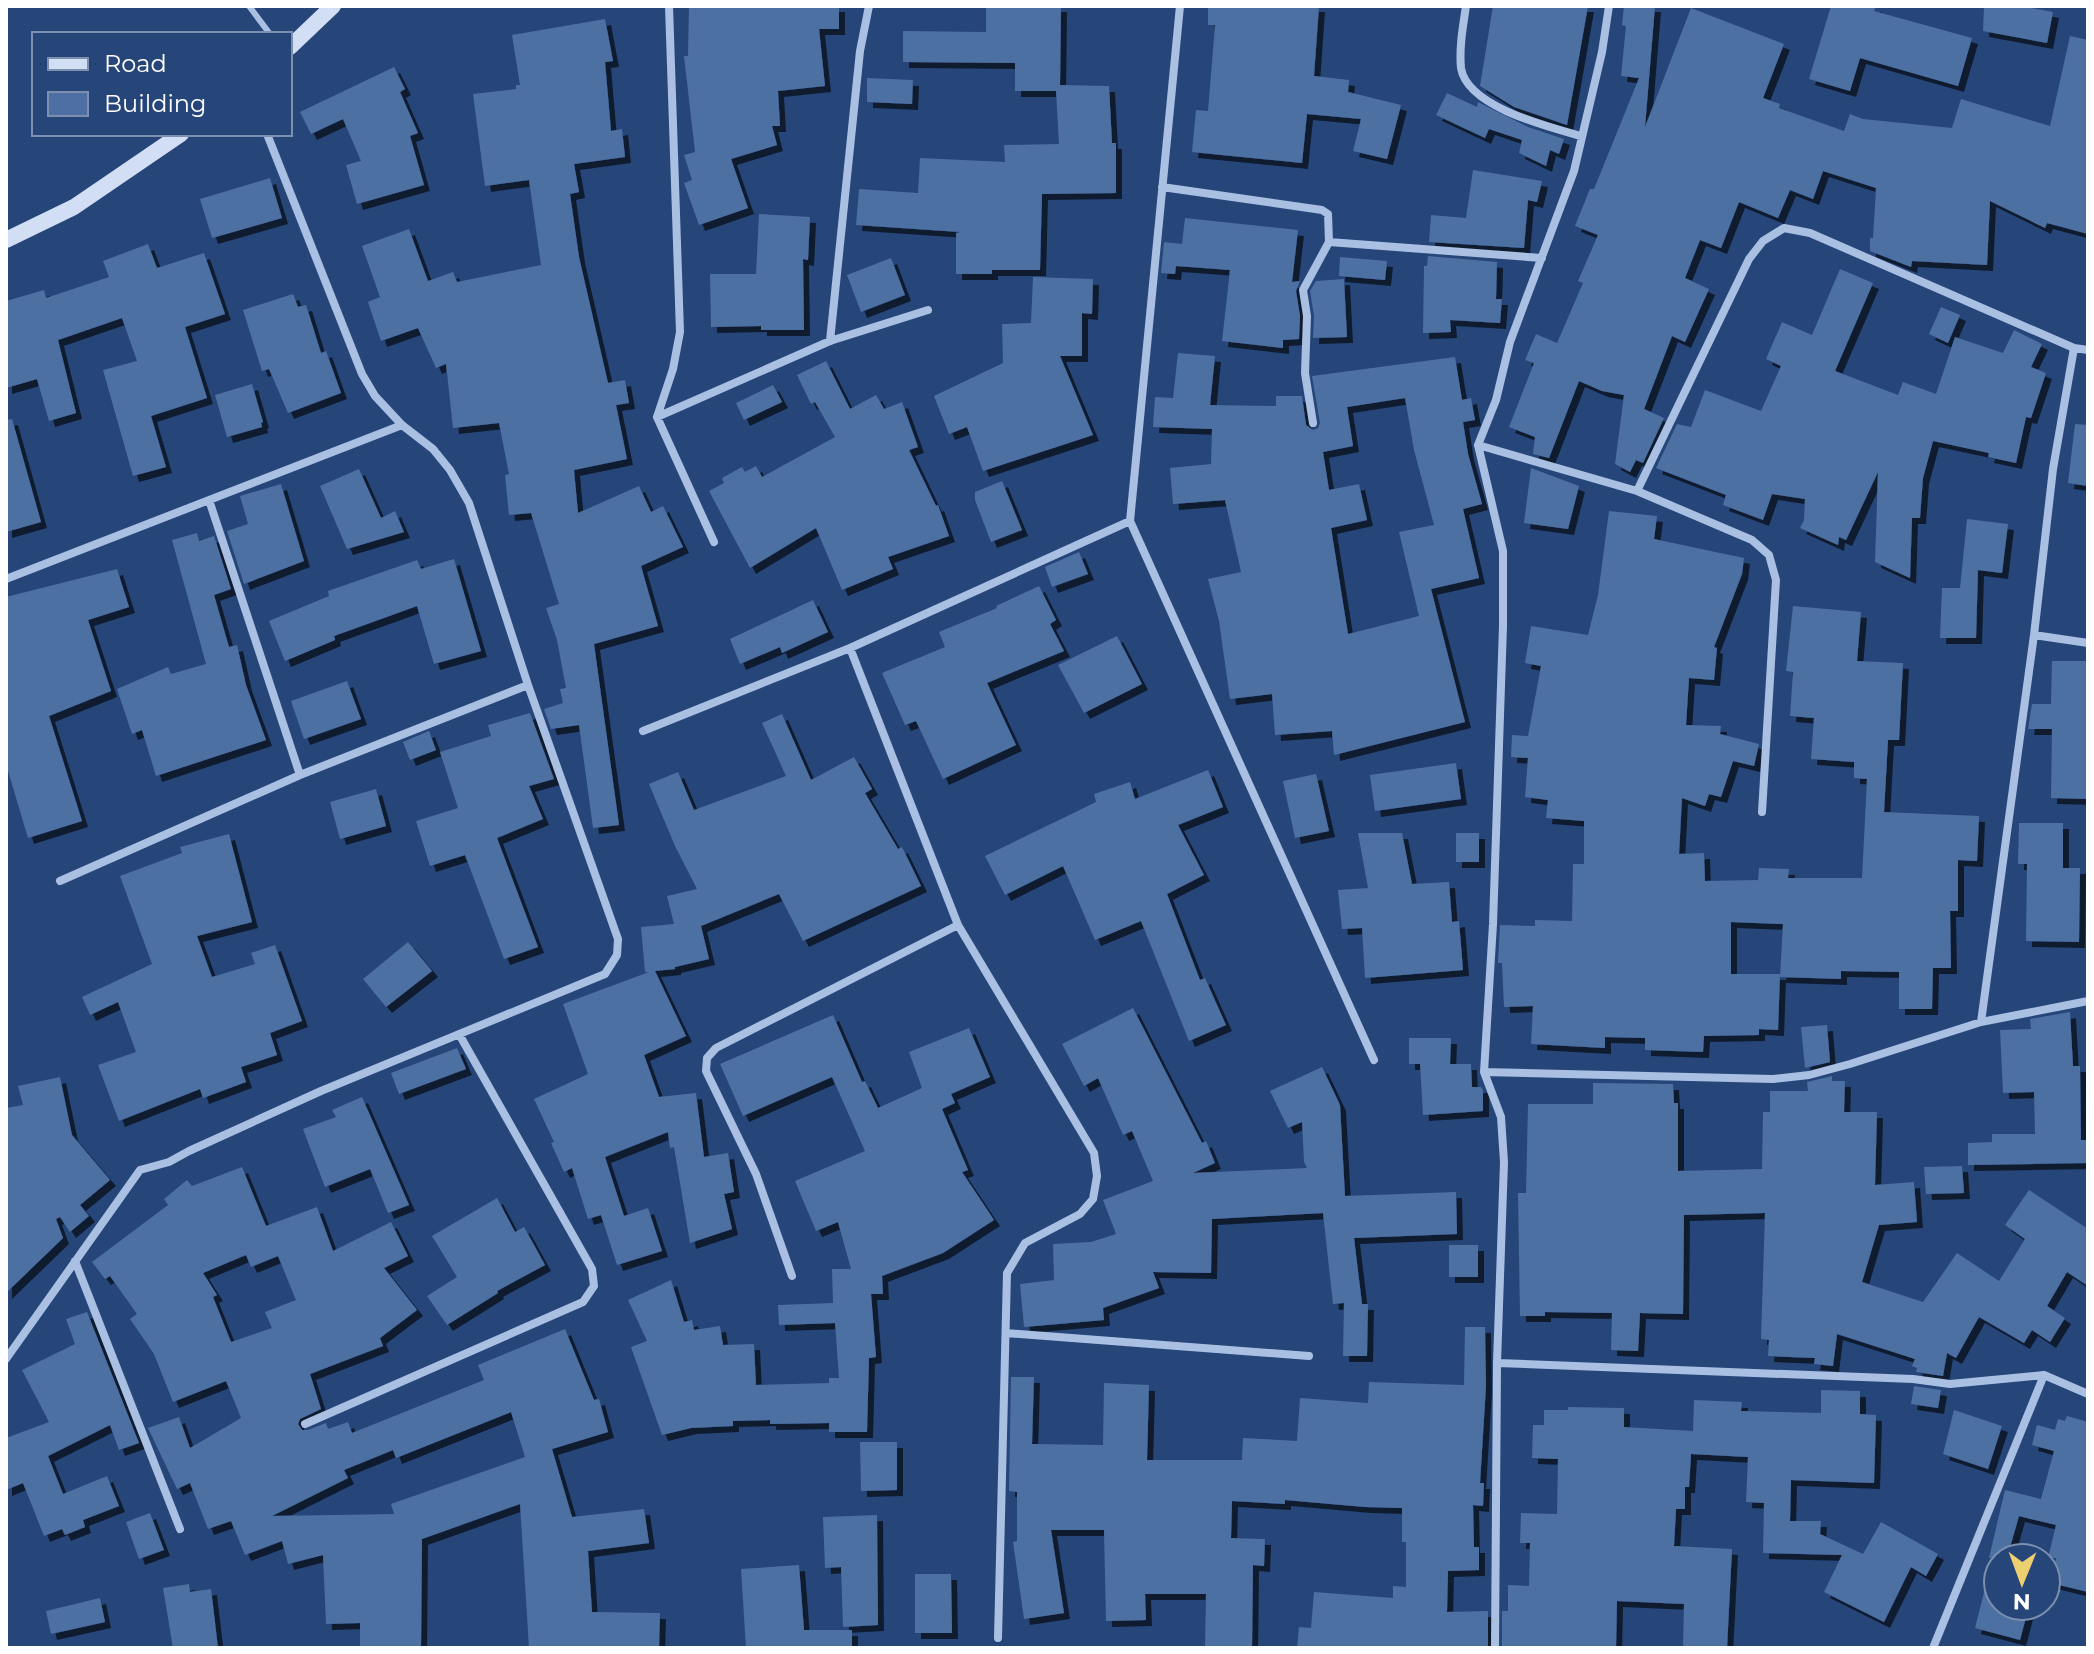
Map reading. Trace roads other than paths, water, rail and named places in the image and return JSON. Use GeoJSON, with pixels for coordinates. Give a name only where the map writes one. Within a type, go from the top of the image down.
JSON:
{"type":"FeatureCollection","features":[{"type":"Feature","properties":{"kind":"main road"},"geometry":{"type":"LineString","coordinates":[[292,45],[333,6]]}},
{"type":"Feature","properties":{"kind":"main road"},"geometry":{"type":"LineString","coordinates":[[6,240],[74,207],[178,136]]}},
{"type":"Feature","properties":{"kind":"street"},"geometry":{"type":"LineString","coordinates":[[669,6],[680,332],[673,369],[657,417],[714,542]]}},
{"type":"Feature","properties":{"kind":"street"},"geometry":{"type":"LineString","coordinates":[[830,341],[860,51],[869,6]]}},
{"type":"Feature","properties":{"kind":"street"},"geometry":{"type":"LineString","coordinates":[[1180,6],[1130,521],[1374,1060]]}},
{"type":"Feature","properties":{"kind":"street"},"geometry":{"type":"LineString","coordinates":[[1466,6],[1461,71],[1477,92],[1498,108],[1581,136]]}},
{"type":"Feature","properties":{"kind":"street"},"geometry":{"type":"LineString","coordinates":[[1495,1648],[1497,1363],[1504,1162],[1501,1117],[1484,1072],[1495,877],[1503,551],[1478,445],[1496,400],[1510,342],[1574,171],[1602,52],[1609,6]]}},
{"type":"Feature","properties":{"kind":"street"},"geometry":{"type":"LineString","coordinates":[[6,1359],[140,1170],[169,1162],[308,1097],[605,974],[617,955],[618,939],[528,685],[469,503],[450,470],[433,449],[402,425],[375,396],[362,374],[268,136]]}},
{"type":"Feature","properties":{"kind":"street"},"geometry":{"type":"LineString","coordinates":[[1162,187],[1322,210],[1328,214],[1329,242],[1303,290],[1307,316],[1305,373],[1313,423]]}},
{"type":"Feature","properties":{"kind":"street"},"geometry":{"type":"LineString","coordinates":[[1637,491],[1749,259],[1763,241],[1784,228],[1810,233],[2074,348],[2088,350]]}},
{"type":"Feature","properties":{"kind":"street"},"geometry":{"type":"LineString","coordinates":[[1329,242],[1542,258]]}},
{"type":"Feature","properties":{"kind":"street"},"geometry":{"type":"LineString","coordinates":[[657,417],[830,341],[928,310]]}},
{"type":"Feature","properties":{"kind":"street"},"geometry":{"type":"LineString","coordinates":[[1981,1022],[2034,635],[2053,469],[2074,348]]}},
{"type":"Feature","properties":{"kind":"street"},"geometry":{"type":"LineString","coordinates":[[6,579],[402,425]]}},
{"type":"Feature","properties":{"kind":"street"},"geometry":{"type":"LineString","coordinates":[[1478,445],[1637,491],[1752,540],[1769,555],[1776,580],[1762,812]]}},
{"type":"Feature","properties":{"kind":"street"},"geometry":{"type":"LineString","coordinates":[[209,500],[300,775]]}},
{"type":"Feature","properties":{"kind":"street"},"geometry":{"type":"LineString","coordinates":[[643,731],[850,648],[1130,521]]}},
{"type":"Feature","properties":{"kind":"street"},"geometry":{"type":"LineString","coordinates":[[2034,635],[2088,643]]}},
{"type":"Feature","properties":{"kind":"street"},"geometry":{"type":"LineString","coordinates":[[850,648],[958,925],[1094,1153],[1097,1176],[1093,1199],[1080,1214],[1025,1243],[1007,1273],[998,1638]]}},
{"type":"Feature","properties":{"kind":"street"},"geometry":{"type":"LineString","coordinates":[[60,881],[300,775],[528,685]]}},
{"type":"Feature","properties":{"kind":"street"},"geometry":{"type":"LineString","coordinates":[[792,1276],[756,1174],[706,1071],[707,1058],[716,1048],[958,925]]}},
{"type":"Feature","properties":{"kind":"street"},"geometry":{"type":"LineString","coordinates":[[1484,1072],[1773,1079],[1809,1075],[1981,1022],[2088,1001]]}},
{"type":"Feature","properties":{"kind":"street"},"geometry":{"type":"LineString","coordinates":[[305,1424],[583,1302],[594,1286],[592,1269],[459,1034]]}},
{"type":"Feature","properties":{"kind":"street"},"geometry":{"type":"LineString","coordinates":[[75,1261],[180,1529]]}},
{"type":"Feature","properties":{"kind":"street"},"geometry":{"type":"LineString","coordinates":[[1006,1333],[1309,1356]]}},
{"type":"Feature","properties":{"kind":"street"},"geometry":{"type":"LineString","coordinates":[[1497,1363],[1913,1379],[1950,1384],[2044,1375],[2088,1394]]}},
{"type":"Feature","properties":{"kind":"street"},"geometry":{"type":"LineString","coordinates":[[1933,1648],[2044,1375]]}},
{"type":"Feature","properties":{"kind":"lane"},"geometry":{"type":"LineString","coordinates":[[249,6],[268,32]]}}]}
